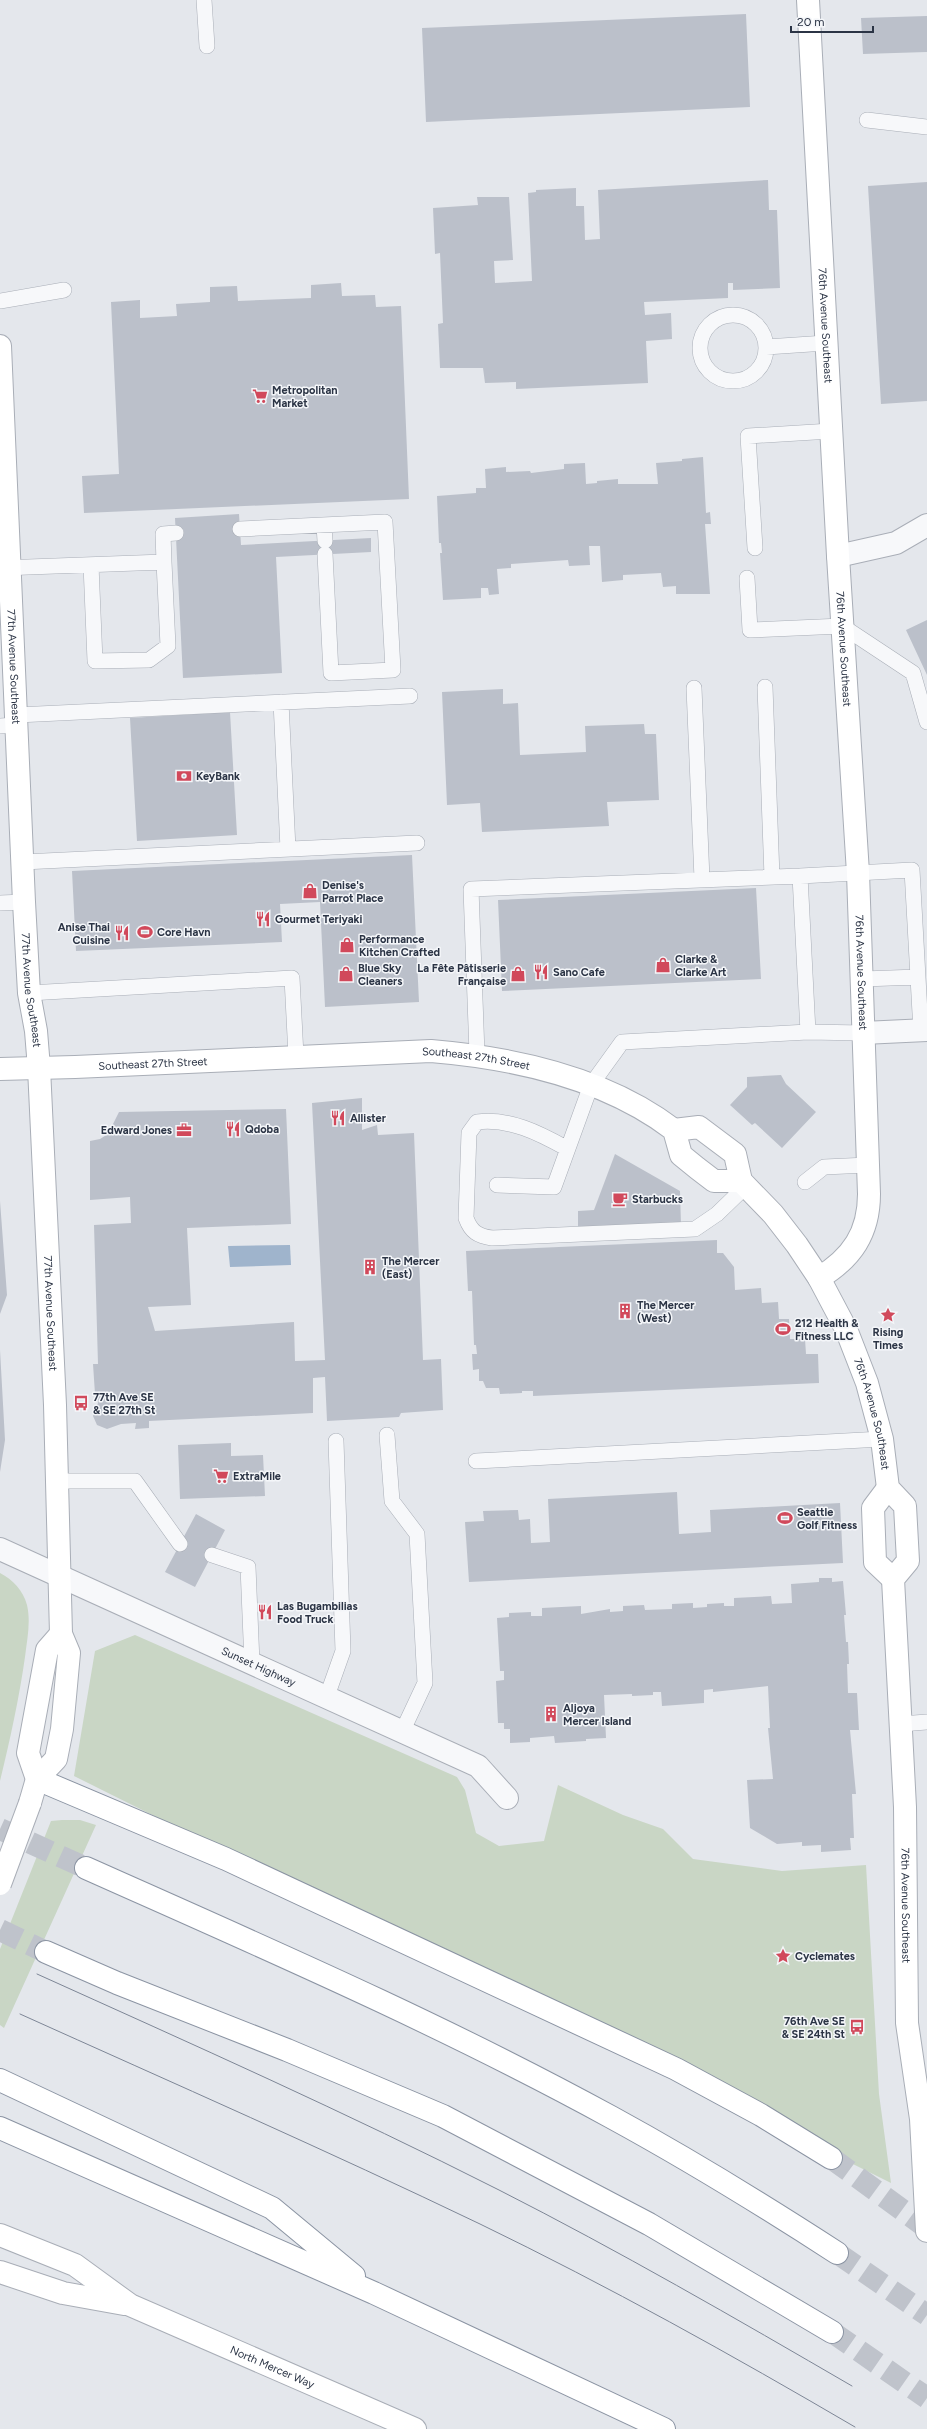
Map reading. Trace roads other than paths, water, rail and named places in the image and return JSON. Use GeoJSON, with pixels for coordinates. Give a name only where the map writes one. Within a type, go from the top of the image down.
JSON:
{"type":"FeatureCollection","features":[{"type":"Feature","properties":{"kind":"main road","name":"76th Avenue Southeast"},"geometry":{"type":"LineString","coordinates":[[808,0],[842,626],[858,873],[863,979],[863,1033],[869,1211],[865,1227],[858,1243],[847,1257],[819,1278]]}},
{"type":"Feature","properties":{"kind":"main road","name":"77th Avenue Southeast"},"geometry":{"type":"LineString","coordinates":[[0,346],[7,658],[23,862],[29,993],[36,1031],[39,1068],[58,1481],[61,1634],[69,1653],[62,1729],[56,1759],[37,1780],[0,1884]]}},
{"type":"Feature","properties":{"kind":"main road","name":"Southeast 27th Street"},"geometry":{"type":"LineString","coordinates":[[0,1069],[431,1050],[477,1054],[538,1068],[591,1085]]}},
{"type":"Feature","properties":{"kind":"main road"},"geometry":{"type":"LineString","coordinates":[[591,1085],[634,1103],[674,1130],[681,1155],[714,1181],[743,1183],[735,1154],[730,1150],[698,1127],[674,1130]]}},
{"type":"Feature","properties":{"kind":"main road","name":"76th Avenue Southeast"},"geometry":{"type":"LineString","coordinates":[[743,1183],[773,1214],[819,1278],[846,1329],[867,1383],[882,1439],[888,1488]]}},
{"type":"Feature","properties":{"kind":"main road"},"geometry":{"type":"LineString","coordinates":[[888,1488],[905,1506],[907,1542],[908,1561],[893,1579],[875,1562],[873,1508],[888,1488]]}},
{"type":"Feature","properties":{"kind":"main road","name":"76th Avenue Southeast"},"geometry":{"type":"LineString","coordinates":[[893,1579],[905,1806],[907,2023],[924,2119],[927,2231]]}},
{"type":"Feature","properties":{"kind":"main road"},"geometry":{"type":"LineString","coordinates":[[61,1634],[47,1650],[28,1752],[37,1780],[226,1859],[669,2066],[761,2115],[831,2158]]}},
{"type":"Feature","properties":{"kind":"main road"},"geometry":{"type":"LineString","coordinates":[[86,1868],[413,2016],[512,2065],[612,2117],[720,2180],[837,2253]]}},
{"type":"Feature","properties":{"kind":"main road"},"geometry":{"type":"LineString","coordinates":[[46,1952],[117,1983],[287,2050],[443,2116],[649,2224],[832,2332]]}},
{"type":"Feature","properties":{"kind":"main road"},"geometry":{"type":"LineString","coordinates":[[0,2080],[272,2208],[374,2293]]}},
{"type":"Feature","properties":{"kind":"main road"},"geometry":{"type":"LineString","coordinates":[[0,2128],[374,2293],[664,2429]]}},
{"type":"Feature","properties":{"kind":"main road","name":"North Mercer Way"},"geometry":{"type":"LineString","coordinates":[[0,2235],[75,2265],[130,2305],[415,2429]]}},
{"type":"Feature","properties":{"kind":"main road","name":"North Mercer Way"},"geometry":{"type":"LineString","coordinates":[[0,2272],[63,2293],[130,2305]]}},
{"type":"Feature","properties":{"kind":"street"},"geometry":{"type":"LineString","coordinates":[[838,556],[896,543],[927,525]]}},
{"type":"Feature","properties":{"kind":"street"},"geometry":{"type":"LineString","coordinates":[[863,1033],[924,1031]]}},
{"type":"Feature","properties":{"kind":"street","name":"Sunset Highway"},"geometry":{"type":"LineString","coordinates":[[0,1549],[61,1575],[252,1663],[326,1699],[478,1766],[507,1798]]}},
{"type":"Feature","properties":{"kind":"lane"},"geometry":{"type":"LineString","coordinates":[[204,0],[206,46]]}},
{"type":"Feature","properties":{"kind":"lane"},"geometry":{"type":"LineString","coordinates":[[867,120],[927,127]]}},
{"type":"Feature","properties":{"kind":"lane"},"geometry":{"type":"LineString","coordinates":[[0,301],[64,290]]}},
{"type":"Feature","properties":{"kind":"lane"},"geometry":{"type":"LineString","coordinates":[[731,316],[742,316],[755,324],[764,337],[766,347],[765,358],[760,368],[746,378],[730,381],[719,378],[709,372],[703,362],[700,351],[701,340],[712,322],[731,316]]}},
{"type":"Feature","properties":{"kind":"lane"},"geometry":{"type":"LineString","coordinates":[[766,347],[826,344]]}},
{"type":"Feature","properties":{"kind":"lane"},"geometry":{"type":"LineString","coordinates":[[755,548],[748,436],[831,431]]}},
{"type":"Feature","properties":{"kind":"lane"},"geometry":{"type":"LineString","coordinates":[[240,529],[385,522],[393,670],[331,673],[324,525]]}},
{"type":"Feature","properties":{"kind":"lane"},"geometry":{"type":"LineString","coordinates":[[91,564],[95,661],[149,660],[168,646],[163,534],[176,533]]}},
{"type":"Feature","properties":{"kind":"lane"},"geometry":{"type":"LineString","coordinates":[[5,568],[164,562]]}},
{"type":"Feature","properties":{"kind":"lane"},"geometry":{"type":"LineString","coordinates":[[747,578],[750,630],[842,626],[913,673],[927,722]]}},
{"type":"Feature","properties":{"kind":"lane"},"geometry":{"type":"LineString","coordinates":[[765,687],[772,877]]}},
{"type":"Feature","properties":{"kind":"lane"},"geometry":{"type":"LineString","coordinates":[[694,688],[702,879]]}},
{"type":"Feature","properties":{"kind":"lane"},"geometry":{"type":"LineString","coordinates":[[11,722],[281,702],[410,696]]}},
{"type":"Feature","properties":{"kind":"lane"},"geometry":{"type":"LineString","coordinates":[[281,702],[288,849]]}},
{"type":"Feature","properties":{"kind":"lane"},"geometry":{"type":"LineString","coordinates":[[23,862],[417,843]]}},
{"type":"Feature","properties":{"kind":"lane"},"geometry":{"type":"LineString","coordinates":[[477,1054],[471,889],[912,870],[918,977],[924,1031]]}},
{"type":"Feature","properties":{"kind":"lane"},"geometry":{"type":"LineString","coordinates":[[800,876],[808,1032]]}},
{"type":"Feature","properties":{"kind":"lane"},"geometry":{"type":"LineString","coordinates":[[0,903],[24,902]]}},
{"type":"Feature","properties":{"kind":"lane"},"geometry":{"type":"LineString","coordinates":[[863,979],[918,977]]}},
{"type":"Feature","properties":{"kind":"lane"},"geometry":{"type":"LineString","coordinates":[[29,993],[292,978],[296,1056]]}},
{"type":"Feature","properties":{"kind":"lane"},"geometry":{"type":"LineString","coordinates":[[497,1185],[554,1187],[566,1148],[591,1085],[622,1042],[808,1032],[863,1033]]}},
{"type":"Feature","properties":{"kind":"lane"},"geometry":{"type":"LineString","coordinates":[[566,1148],[536,1132],[512,1124],[489,1120],[477,1122],[469,1134],[467,1152],[466,1218],[470,1228],[481,1236],[492,1238],[695,1229],[717,1214],[743,1183]]}},
{"type":"Feature","properties":{"kind":"lane"},"geometry":{"type":"LineString","coordinates":[[805,1182],[824,1167],[868,1165]]}},
{"type":"Feature","properties":{"kind":"lane"},"geometry":{"type":"LineString","coordinates":[[387,1435],[392,1501],[417,1534],[424,1683],[402,1732]]}},
{"type":"Feature","properties":{"kind":"lane"},"geometry":{"type":"LineString","coordinates":[[476,1461],[882,1439]]}},
{"type":"Feature","properties":{"kind":"lane"},"geometry":{"type":"LineString","coordinates":[[326,1699],[344,1651],[336,1441]]}},
{"type":"Feature","properties":{"kind":"lane"},"geometry":{"type":"LineString","coordinates":[[58,1481],[136,1481],[180,1544]]}},
{"type":"Feature","properties":{"kind":"lane"},"geometry":{"type":"LineString","coordinates":[[212,1555],[248,1567],[252,1663]]}},
{"type":"Feature","properties":{"kind":"lane"},"geometry":{"type":"LineString","coordinates":[[901,1724],[927,1722]]}},
{"type":"Feature","properties":{"kind":"water"},"geometry":{"type":"Polygon","coordinates":[[[290,1245],[291,1265],[230,1267],[228,1246],[290,1245]]]}},
{"type":"Feature","properties":{"kind":"tunnel"},"geometry":{"type":"LineString","coordinates":[[0,1829],[86,1868]]}},
{"type":"Feature","properties":{"kind":"tunnel"},"geometry":{"type":"LineString","coordinates":[[0,1930],[46,1952]]}},
{"type":"Feature","properties":{"kind":"tunnel"},"geometry":{"type":"LineString","coordinates":[[831,2158],[927,2228]]}},
{"type":"Feature","properties":{"kind":"tunnel"},"geometry":{"type":"LineString","coordinates":[[837,2253],[927,2315]]}},
{"type":"Feature","properties":{"kind":"tunnel"},"geometry":{"type":"LineString","coordinates":[[832,2332],[927,2398]]}},
{"type":"Feature","properties":{"kind":"tram line"},"geometry":{"type":"LineString","coordinates":[[37,1974],[327,2106],[442,2161],[544,2213],[633,2261],[852,2386]]}},
{"type":"Feature","properties":{"kind":"tram line"},"geometry":{"type":"LineString","coordinates":[[20,2014],[366,2170],[480,2224],[669,2322],[855,2427]]}},
{"type":"Feature","properties":{"kind":"place","name":"Metropolitan Market"},"geometry":{"type":"Point","coordinates":[260,396]}},
{"type":"Feature","properties":{"kind":"place","name":"KeyBank"},"geometry":{"type":"Point","coordinates":[184,776]}},
{"type":"Feature","properties":{"kind":"place","name":"Denise's Parrot Place"},"geometry":{"type":"Point","coordinates":[310,891]}},
{"type":"Feature","properties":{"kind":"place","name":"Gourmet Teriyaki"},"geometry":{"type":"Point","coordinates":[263,919]}},
{"type":"Feature","properties":{"kind":"place","name":"Core Havn"},"geometry":{"type":"Point","coordinates":[145,932]}},
{"type":"Feature","properties":{"kind":"place","name":"Anise Thai Cuisine"},"geometry":{"type":"Point","coordinates":[122,933]}},
{"type":"Feature","properties":{"kind":"place","name":"Performance Kitchen Crafted"},"geometry":{"type":"Point","coordinates":[347,945]}},
{"type":"Feature","properties":{"kind":"place","name":"Clarke & Clarke Art"},"geometry":{"type":"Point","coordinates":[663,965]}},
{"type":"Feature","properties":{"kind":"place","name":"Sano Cafe"},"geometry":{"type":"Point","coordinates":[541,972]}},
{"type":"Feature","properties":{"kind":"place","name":"Blue Sky Cleaners"},"geometry":{"type":"Point","coordinates":[346,974]}},
{"type":"Feature","properties":{"kind":"place","name":"La Fête Pâtisserie Française"},"geometry":{"type":"Point","coordinates":[518,974]}},
{"type":"Feature","properties":{"kind":"place","name":"Allister"},"geometry":{"type":"Point","coordinates":[338,1118]}},
{"type":"Feature","properties":{"kind":"place","name":"Qdoba"},"geometry":{"type":"Point","coordinates":[233,1129]}},
{"type":"Feature","properties":{"kind":"place","name":"Edward Jones"},"geometry":{"type":"Point","coordinates":[184,1130]}},
{"type":"Feature","properties":{"kind":"place","name":"Starbucks"},"geometry":{"type":"Point","coordinates":[620,1199]}},
{"type":"Feature","properties":{"kind":"place","name":"The Mercer (East)"},"geometry":{"type":"Point","coordinates":[370,1267]}},
{"type":"Feature","properties":{"kind":"place","name":"The Mercer (West)"},"geometry":{"type":"Point","coordinates":[625,1311]}},
{"type":"Feature","properties":{"kind":"place","name":"Rising Times"},"geometry":{"type":"Point","coordinates":[888,1315]}},
{"type":"Feature","properties":{"kind":"place","name":"212 Health & Fitness LLC"},"geometry":{"type":"Point","coordinates":[783,1329]}},
{"type":"Feature","properties":{"kind":"place","name":"77th Ave SE & SE 27th St"},"geometry":{"type":"Point","coordinates":[81,1403]}},
{"type":"Feature","properties":{"kind":"place","name":"ExtraMile"},"geometry":{"type":"Point","coordinates":[221,1476]}},
{"type":"Feature","properties":{"kind":"place","name":"Seattle Golf Fitness"},"geometry":{"type":"Point","coordinates":[785,1518]}},
{"type":"Feature","properties":{"kind":"place","name":"Las Bugambilias Food Truck"},"geometry":{"type":"Point","coordinates":[265,1612]}},
{"type":"Feature","properties":{"kind":"place","name":"Aljoya Mercer Island"},"geometry":{"type":"Point","coordinates":[551,1714]}},
{"type":"Feature","properties":{"kind":"place","name":"Cyclemates"},"geometry":{"type":"Point","coordinates":[783,1956]}},
{"type":"Feature","properties":{"kind":"place","name":"76th Ave SE & SE 24th St"},"geometry":{"type":"Point","coordinates":[857,2027]}}]}
